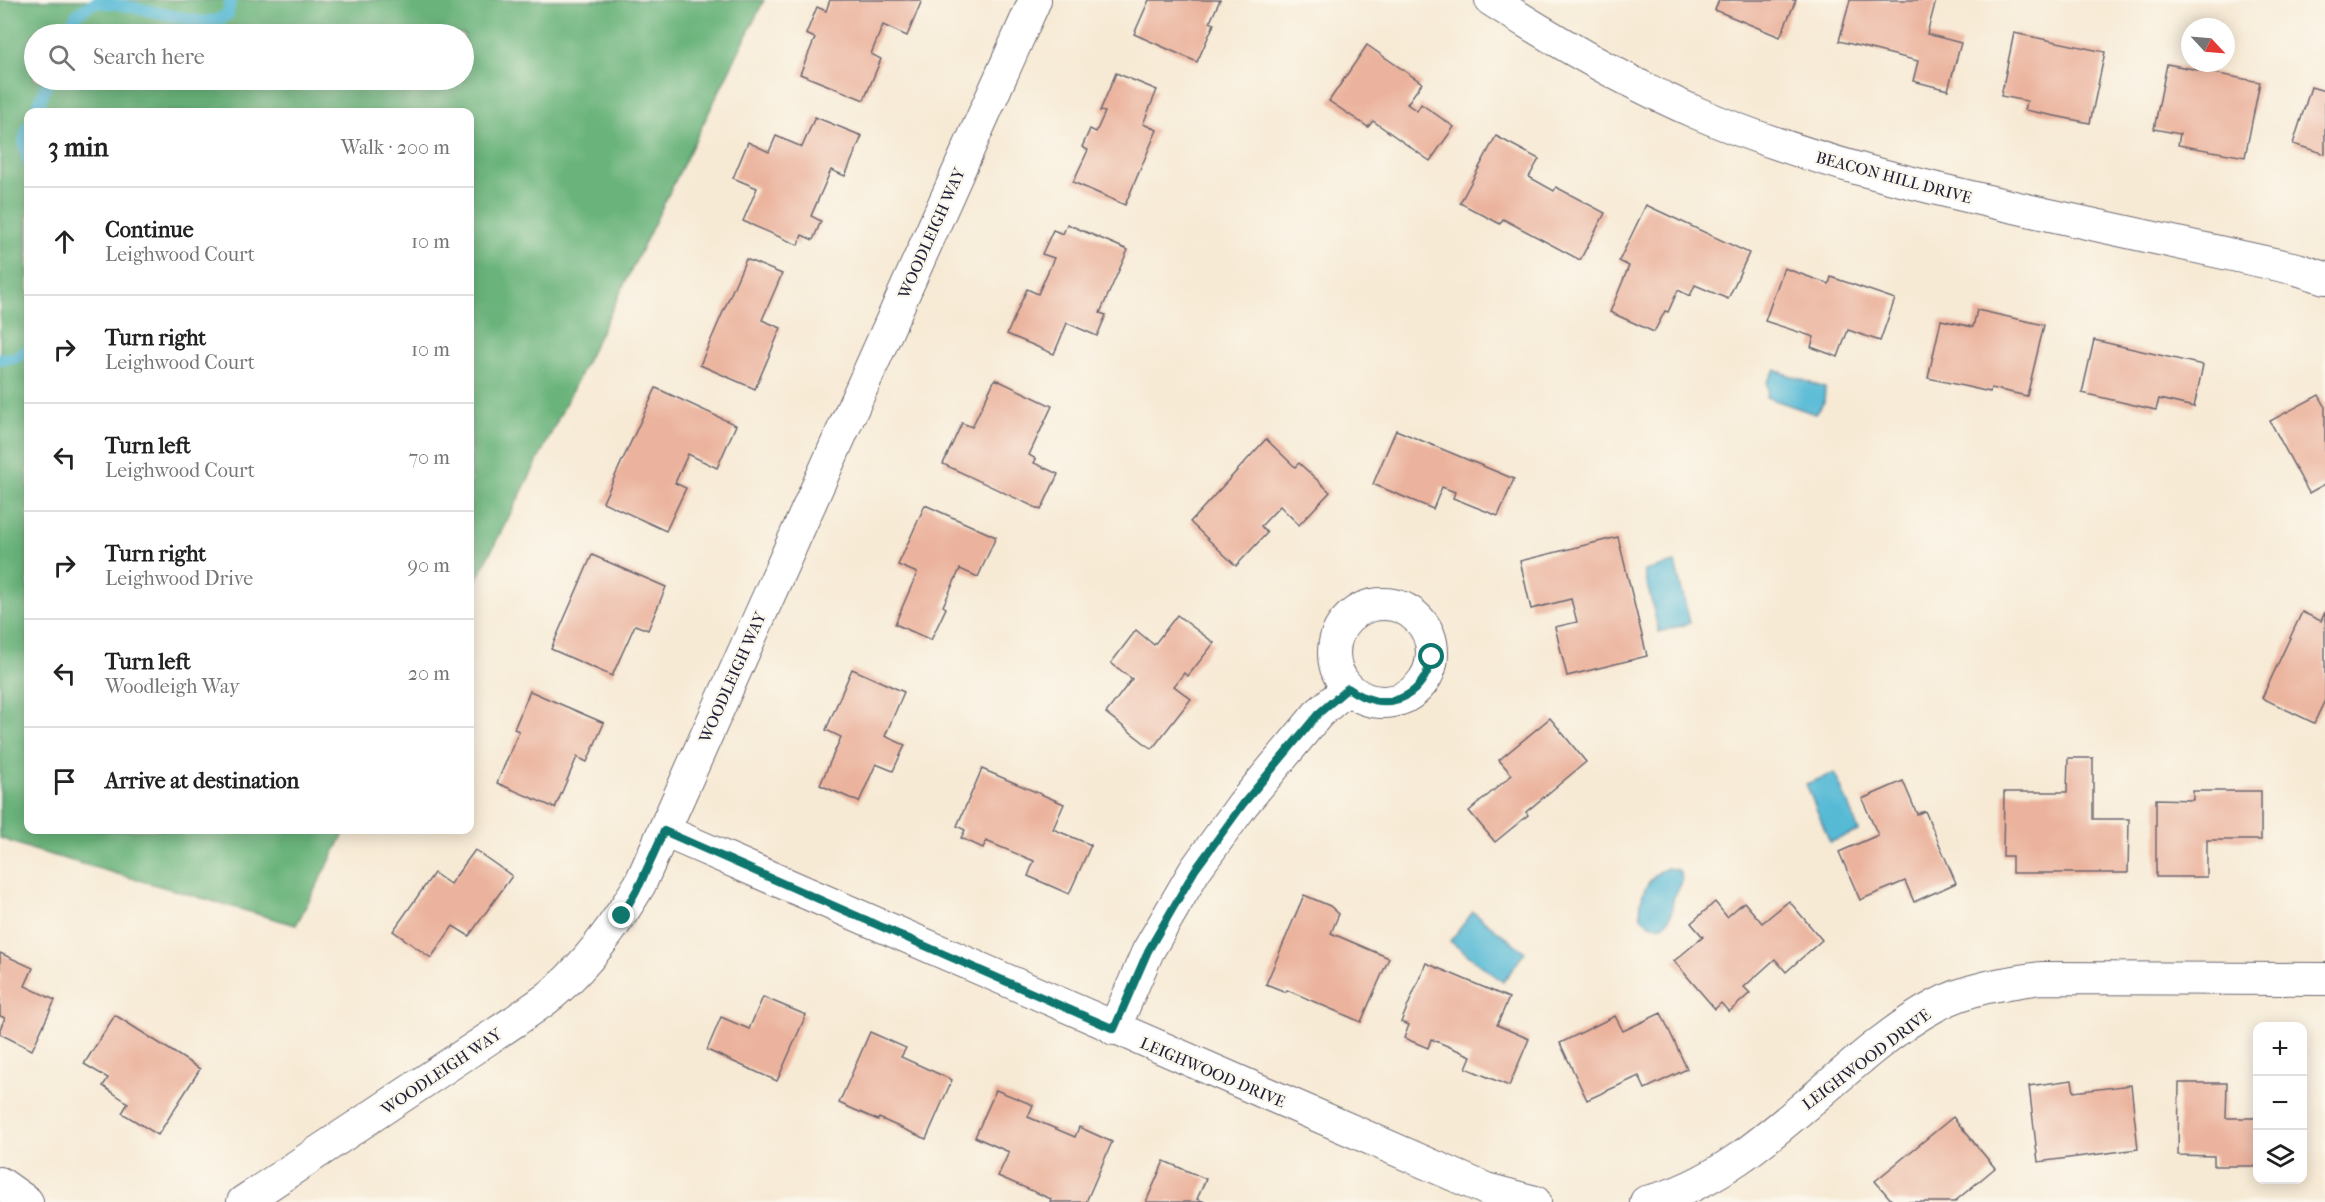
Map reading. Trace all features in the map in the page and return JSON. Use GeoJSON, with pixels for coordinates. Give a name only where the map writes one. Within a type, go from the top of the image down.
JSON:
{"type":"FeatureCollection","features":[{"type":"Feature","properties":{"kind":"street","name":"WOODLEIGH WAY"},"geometry":{"type":"LineString","coordinates":[[243,1202],[556,992],[591,956],[622,916],[640,884],[664,831],[1035,0]]}},
{"type":"Feature","properties":{"kind":"street","name":"BEACON HILL DRIVE"},"geometry":{"type":"LineString","coordinates":[[1491,0],[1612,73],[1698,113],[1788,147],[1859,170],[1933,189],[2297,269],[2325,278]]}},
{"type":"Feature","properties":{"kind":"street"},"geometry":{"type":"LineString","coordinates":[[1114,1029],[1148,951],[1195,870],[1243,804],[1318,714],[1348,688]]}},
{"type":"Feature","properties":{"kind":"street","name":"LEIGHWOOD DRIVE"},"geometry":{"type":"LineString","coordinates":[[664,831],[1114,1029],[1486,1189],[1535,1202]]}},
{"type":"Feature","properties":{"kind":"street","name":"LEIGHWOOD DRIVE"},"geometry":{"type":"LineString","coordinates":[[1646,1202],[1657,1200],[1705,1179],[1749,1150],[1897,1031],[1936,1005],[1974,990],[2008,982],[2041,978],[2325,979]]}},
{"type":"Feature","properties":{"kind":"street"},"geometry":{"type":"LineString","coordinates":[[0,1183],[27,1202]]}},
{"type":"Feature","properties":{"kind":"green space"},"geometry":{"type":"Polygon","coordinates":[[[0,0],[764,0],[533,470],[474,584],[474,108],[24,108],[24,834],[344,834],[296,925],[34,850],[0,838],[0,0]]]}},
{"type":"Feature","properties":{"kind":"water"},"geometry":{"type":"Polygon","coordinates":[[[1775,370],[1825,388],[1824,402],[1815,414],[1766,397],[1767,382],[1775,370]]]}},
{"type":"Feature","properties":{"kind":"water"},"geometry":{"type":"Polygon","coordinates":[[[1675,563],[1690,623],[1659,632],[1644,571],[1675,563]]]}},
{"type":"Feature","properties":{"kind":"water"},"geometry":{"type":"Polygon","coordinates":[[[1835,773],[1859,831],[1830,842],[1806,784],[1835,773]]]}},
{"type":"Feature","properties":{"kind":"water"},"geometry":{"type":"Polygon","coordinates":[[[1667,868],[1678,870],[1682,882],[1674,896],[1669,919],[1662,925],[1653,925],[1641,917],[1641,902],[1650,881],[1667,868]]]}},
{"type":"Feature","properties":{"kind":"water"},"geometry":{"type":"Polygon","coordinates":[[[1473,912],[1525,952],[1503,982],[1450,941],[1473,912]]]}},
{"type":"Feature","properties":{"kind":"building"},"geometry":{"type":"Polygon","coordinates":[[[830,0],[922,0],[907,36],[883,25],[871,54],[881,59],[864,100],[800,74],[815,38],[806,34],[817,7],[826,11],[830,0]]]}},
{"type":"Feature","properties":{"kind":"building"},"geometry":{"type":"Polygon","coordinates":[[[1149,0],[1220,0],[1210,22],[1214,24],[1197,62],[1134,34],[1149,0]]]}},
{"type":"Feature","properties":{"kind":"building"},"geometry":{"type":"Polygon","coordinates":[[[1719,0],[1796,0],[1780,37],[1715,10],[1719,0]]]}},
{"type":"Feature","properties":{"kind":"building"},"geometry":{"type":"Polygon","coordinates":[[[1850,0],[1936,0],[1927,34],[1961,43],[1948,90],[1913,81],[1918,61],[1839,41],[1850,0]]]}},
{"type":"Feature","properties":{"kind":"building"},"geometry":{"type":"Polygon","coordinates":[[[2014,33],[2105,52],[2090,123],[2025,110],[2027,101],[2001,96],[2014,33]]]}},
{"type":"Feature","properties":{"kind":"building"},"geometry":{"type":"Polygon","coordinates":[[[1367,45],[1422,83],[1407,104],[1417,111],[1421,104],[1454,127],[1430,161],[1373,121],[1368,127],[1329,101],[1367,45]]]}},
{"type":"Feature","properties":{"kind":"building"},"geometry":{"type":"Polygon","coordinates":[[[2167,64],[2181,67],[2181,72],[2208,72],[2260,82],[2245,157],[2178,145],[2180,134],[2154,129],[2167,64]]]}},
{"type":"Feature","properties":{"kind":"building"},"geometry":{"type":"Polygon","coordinates":[[[1116,73],[1157,90],[1143,124],[1157,130],[1125,205],[1073,182],[1088,150],[1082,147],[1090,129],[1096,132],[1105,112],[1100,111],[1116,73]]]}},
{"type":"Feature","properties":{"kind":"building"},"geometry":{"type":"Polygon","coordinates":[[[2311,87],[2325,91],[2325,154],[2293,144],[2311,87]]]}},
{"type":"Feature","properties":{"kind":"building"},"geometry":{"type":"Polygon","coordinates":[[[815,117],[862,136],[845,176],[831,170],[811,216],[821,221],[813,240],[802,235],[798,245],[743,221],[757,188],[733,178],[748,142],[769,152],[776,136],[802,147],[815,117]]]}},
{"type":"Feature","properties":{"kind":"building"},"geometry":{"type":"Polygon","coordinates":[[[1496,136],[1539,159],[1529,177],[1554,191],[1556,187],[1605,213],[1580,260],[1503,219],[1500,224],[1460,203],[1496,136]]]}},
{"type":"Feature","properties":{"kind":"building"},"geometry":{"type":"Polygon","coordinates":[[[1646,205],[1749,253],[1728,299],[1695,285],[1690,296],[1678,290],[1668,312],[1665,311],[1654,332],[1610,312],[1629,266],[1619,261],[1646,205]]]}},
{"type":"Feature","properties":{"kind":"building"},"geometry":{"type":"Polygon","coordinates":[[[1067,224],[1128,250],[1100,313],[1106,315],[1097,336],[1067,323],[1054,354],[1007,334],[1027,289],[1038,294],[1054,258],[1042,254],[1053,230],[1063,234],[1067,224]]]}},
{"type":"Feature","properties":{"kind":"building"},"geometry":{"type":"Polygon","coordinates":[[[746,259],[782,274],[762,320],[781,328],[755,389],[700,365],[746,259]]]}},
{"type":"Feature","properties":{"kind":"building"},"geometry":{"type":"Polygon","coordinates":[[[1784,268],[1829,284],[1831,277],[1895,299],[1880,341],[1848,330],[1838,357],[1811,347],[1814,337],[1765,321],[1784,268]]]}},
{"type":"Feature","properties":{"kind":"building"},"geometry":{"type":"Polygon","coordinates":[[[1977,310],[2044,325],[2027,396],[1991,388],[1990,392],[1928,378],[1941,320],[1973,327],[1977,310]]]}},
{"type":"Feature","properties":{"kind":"building"},"geometry":{"type":"Polygon","coordinates":[[[2094,340],[2203,365],[2194,407],[2159,399],[2156,410],[2082,393],[2094,340]]]}},
{"type":"Feature","properties":{"kind":"building"},"geometry":{"type":"Polygon","coordinates":[[[995,379],[1052,406],[1029,455],[1036,459],[1034,463],[1058,474],[1041,510],[943,464],[962,423],[972,427],[995,379]]]}},
{"type":"Feature","properties":{"kind":"building"},"geometry":{"type":"Polygon","coordinates":[[[656,388],[736,425],[717,468],[688,454],[675,483],[686,488],[666,531],[603,502],[656,388]]]}},
{"type":"Feature","properties":{"kind":"building"},"geometry":{"type":"Polygon","coordinates":[[[2319,395],[2325,406],[2325,484],[2309,493],[2270,421],[2319,395]]]}},
{"type":"Feature","properties":{"kind":"building"},"geometry":{"type":"Polygon","coordinates":[[[1396,430],[1514,479],[1498,516],[1453,498],[1455,492],[1442,487],[1433,509],[1373,484],[1396,430]]]}},
{"type":"Feature","properties":{"kind":"building"},"geometry":{"type":"Polygon","coordinates":[[[1266,439],[1295,467],[1299,463],[1330,492],[1299,525],[1280,506],[1261,526],[1267,533],[1236,566],[1190,522],[1266,439]]]}},
{"type":"Feature","properties":{"kind":"building"},"geometry":{"type":"Polygon","coordinates":[[[925,505],[996,537],[978,577],[960,569],[931,640],[895,624],[917,573],[898,565],[925,505]]]}},
{"type":"Feature","properties":{"kind":"building"},"geometry":{"type":"Polygon","coordinates":[[[1618,537],[1647,656],[1567,676],[1555,627],[1577,622],[1571,599],[1531,609],[1520,561],[1618,537]]]}},
{"type":"Feature","properties":{"kind":"building"},"geometry":{"type":"Polygon","coordinates":[[[592,555],[666,587],[648,630],[635,625],[612,676],[551,649],[592,555]]]}},
{"type":"Feature","properties":{"kind":"building"},"geometry":{"type":"Polygon","coordinates":[[[2302,612],[2321,621],[2325,612],[2325,700],[2314,723],[2262,698],[2302,612]]]}},
{"type":"Feature","properties":{"kind":"building"},"geometry":{"type":"Polygon","coordinates":[[[1177,615],[1214,643],[1188,676],[1184,673],[1174,686],[1191,699],[1152,749],[1106,713],[1132,679],[1111,663],[1136,630],[1154,645],[1177,615]]]}},
{"type":"Feature","properties":{"kind":"building"},"geometry":{"type":"Polygon","coordinates":[[[852,669],[904,692],[885,736],[905,745],[893,771],[876,764],[859,802],[820,785],[841,737],[826,730],[852,669]]]}},
{"type":"Feature","properties":{"kind":"building"},"geometry":{"type":"Polygon","coordinates":[[[530,691],[604,723],[587,762],[577,757],[555,808],[497,783],[519,731],[514,729],[530,691]]]}},
{"type":"Feature","properties":{"kind":"building"},"geometry":{"type":"Polygon","coordinates":[[[1550,718],[1586,762],[1526,812],[1528,815],[1495,842],[1469,811],[1512,775],[1499,760],[1550,718]]]}},
{"type":"Feature","properties":{"kind":"building"},"geometry":{"type":"Polygon","coordinates":[[[2068,758],[2093,758],[2093,819],[2129,819],[2128,873],[2012,873],[2012,856],[2003,856],[2004,792],[2067,792],[2068,758]]]}},
{"type":"Feature","properties":{"kind":"building"},"geometry":{"type":"Polygon","coordinates":[[[982,769],[1064,804],[1053,829],[1091,845],[1069,894],[1028,876],[1034,861],[986,841],[983,848],[961,838],[965,830],[957,826],[982,769]]]}},
{"type":"Feature","properties":{"kind":"building"},"geometry":{"type":"Polygon","coordinates":[[[1903,781],[1917,814],[1925,811],[1956,883],[1914,902],[1905,881],[1860,900],[1839,852],[1878,835],[1862,799],[1903,781]]]}},
{"type":"Feature","properties":{"kind":"building"},"geometry":{"type":"Polygon","coordinates":[[[2193,791],[2261,791],[2261,840],[2207,840],[2207,877],[2156,877],[2156,799],[2193,800],[2193,791]]]}},
{"type":"Feature","properties":{"kind":"building"},"geometry":{"type":"Polygon","coordinates":[[[475,850],[512,876],[469,936],[453,926],[431,958],[393,931],[434,873],[450,884],[475,850]]]}},
{"type":"Feature","properties":{"kind":"building"},"geometry":{"type":"Polygon","coordinates":[[[1304,895],[1330,906],[1339,914],[1331,933],[1389,958],[1361,1022],[1287,990],[1286,992],[1266,984],[1304,895]]]}},
{"type":"Feature","properties":{"kind":"building"},"geometry":{"type":"Polygon","coordinates":[[[1789,901],[1822,940],[1786,972],[1775,959],[1744,987],[1750,993],[1729,1012],[1721,1003],[1715,1009],[1674,961],[1703,937],[1691,923],[1715,902],[1727,917],[1744,902],[1762,923],[1789,901]]]}},
{"type":"Feature","properties":{"kind":"building"},"geometry":{"type":"Polygon","coordinates":[[[0,953],[33,968],[25,986],[55,1000],[32,1050],[0,1034],[5,1018],[0,1016],[0,953]]]}},
{"type":"Feature","properties":{"kind":"building"},"geometry":{"type":"Polygon","coordinates":[[[1426,963],[1509,998],[1497,1025],[1529,1039],[1509,1086],[1466,1068],[1471,1056],[1431,1039],[1428,1048],[1404,1038],[1409,1025],[1401,1022],[1426,963]]]}},
{"type":"Feature","properties":{"kind":"building"},"geometry":{"type":"Polygon","coordinates":[[[763,997],[806,1015],[777,1081],[707,1050],[721,1017],[749,1029],[763,997]]]}},
{"type":"Feature","properties":{"kind":"building"},"geometry":{"type":"Polygon","coordinates":[[[1661,1013],[1687,1069],[1645,1089],[1639,1076],[1587,1100],[1560,1043],[1615,1016],[1623,1031],[1661,1013]]]}},
{"type":"Feature","properties":{"kind":"building"},"geometry":{"type":"Polygon","coordinates":[[[115,1015],[200,1069],[158,1135],[122,1113],[128,1103],[103,1086],[108,1078],[84,1064],[115,1015]]]}},
{"type":"Feature","properties":{"kind":"building"},"geometry":{"type":"Polygon","coordinates":[[[870,1032],[906,1048],[901,1057],[952,1080],[926,1139],[839,1103],[870,1032]]]}},
{"type":"Feature","properties":{"kind":"building"},"geometry":{"type":"Polygon","coordinates":[[[2072,1080],[2074,1092],[2131,1085],[2138,1149],[2038,1162],[2029,1086],[2072,1080]]]}},
{"type":"Feature","properties":{"kind":"building"},"geometry":{"type":"Polygon","coordinates":[[[2179,1083],[2227,1083],[2226,1118],[2253,1118],[2253,1166],[2214,1166],[2214,1156],[2178,1155],[2179,1083]]]}},
{"type":"Feature","properties":{"kind":"building"},"geometry":{"type":"Polygon","coordinates":[[[996,1090],[1033,1105],[1028,1117],[1075,1137],[1079,1127],[1112,1142],[1086,1202],[1050,1202],[1051,1199],[998,1176],[1009,1152],[975,1137],[996,1090]]]}},
{"type":"Feature","properties":{"kind":"building"},"geometry":{"type":"Polygon","coordinates":[[[1953,1117],[1995,1168],[1954,1202],[1893,1202],[1875,1181],[1953,1117]]]}},
{"type":"Feature","properties":{"kind":"building"},"geometry":{"type":"Polygon","coordinates":[[[1164,1161],[1206,1179],[1197,1199],[1205,1202],[1146,1202],[1164,1161]]]}},
{"type":"Feature","properties":{"kind":"waterway"},"geometry":{"type":"LineString","coordinates":[[72,24],[78,13],[96,2],[117,4],[202,22],[218,20],[228,14],[230,0]]}},
{"type":"Feature","properties":{"kind":"waterway"},"geometry":{"type":"LineString","coordinates":[[37,108],[45,90]]}},
{"type":"Feature","properties":{"kind":"waterway"},"geometry":{"type":"LineString","coordinates":[[0,359],[15,358],[24,352]]}},
{"type":"Feature","properties":{"kind":"route"},"geometry":{"type":"LineString","coordinates":[[622,916],[640,884],[664,831],[1114,1029],[1148,951],[1195,870],[1243,804],[1318,714],[1348,688],[1361,697],[1376,702],[1392,701],[1407,696],[1419,686],[1428,672],[1432,657]]}}]}
